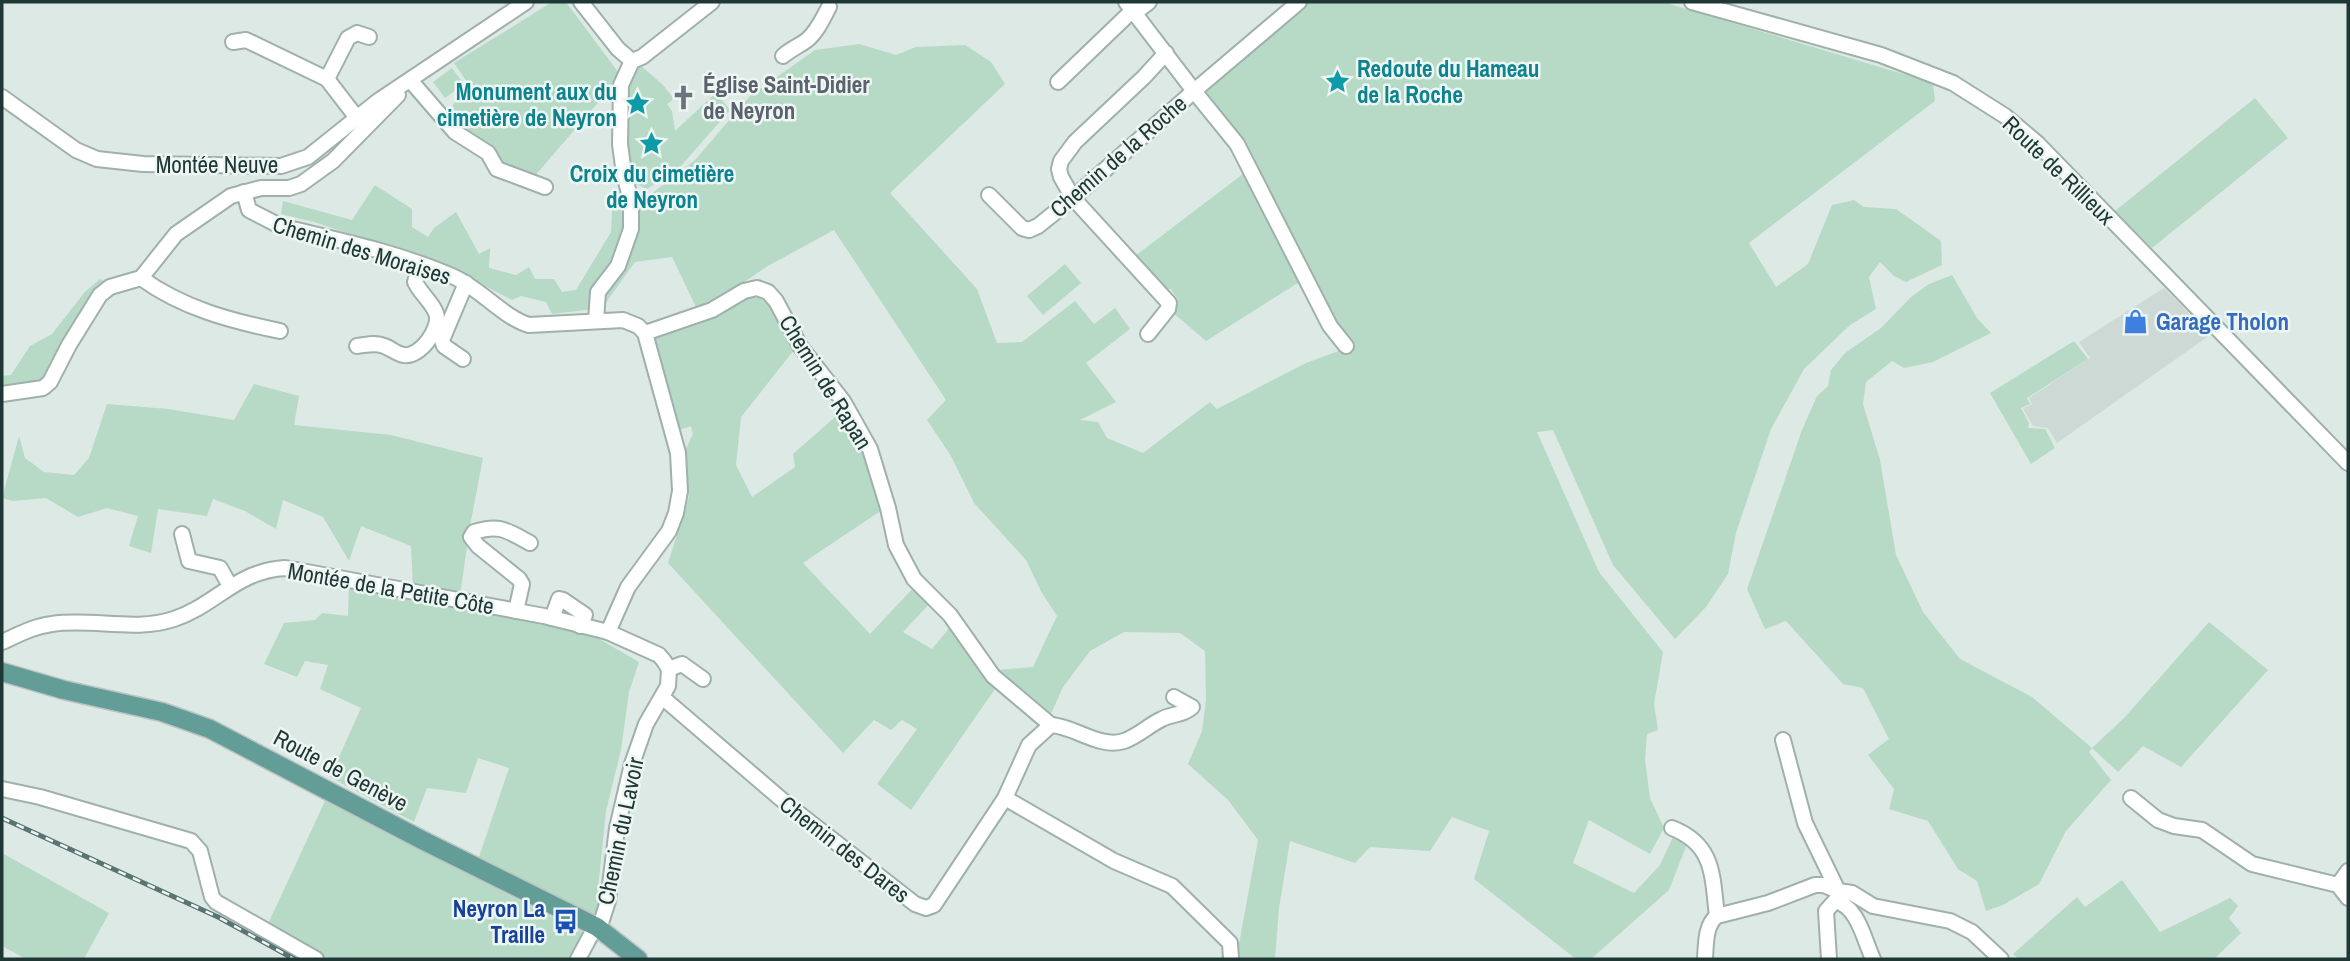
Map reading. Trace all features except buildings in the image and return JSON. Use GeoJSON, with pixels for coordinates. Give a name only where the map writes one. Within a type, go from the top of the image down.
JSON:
{"type":"FeatureCollection","features":[{"type":"Feature","properties":{"kind":"main road","name":"Route de Genève"},"geometry":{"type":"LineString","coordinates":[[2,672],[64,690],[162,712],[201,725],[422,841],[597,927],[638,959]]}},
{"type":"Feature","properties":{"kind":"street","name":"Montée Neuve"},"geometry":{"type":"LineString","coordinates":[[2,97],[88,156],[112,162],[271,167],[289,165],[308,157],[410,80],[526,2]]}},
{"type":"Feature","properties":{"kind":"street"},"geometry":{"type":"LineString","coordinates":[[581,2],[618,49],[632,61]]}},
{"type":"Feature","properties":{"kind":"street"},"geometry":{"type":"LineString","coordinates":[[596,321],[598,292],[618,266],[631,229],[631,201],[620,144],[621,85],[632,61],[648,52],[712,2]]}},
{"type":"Feature","properties":{"kind":"street"},"geometry":{"type":"LineString","coordinates":[[1058,82],[1131,8],[1149,2]]}},
{"type":"Feature","properties":{"kind":"street"},"geometry":{"type":"LineString","coordinates":[[1299,2],[1194,91],[1237,144],[1330,327],[1346,346]]}},
{"type":"Feature","properties":{"kind":"street","name":"Route de Rillieux"},"geometry":{"type":"LineString","coordinates":[[1692,2],[1881,55],[1952,83],[2005,116],[2036,143],[2348,463]]}},
{"type":"Feature","properties":{"kind":"street"},"geometry":{"type":"LineString","coordinates":[[783,55],[806,41],[816,31],[829,4]]}},
{"type":"Feature","properties":{"kind":"street","name":"Chemin de la Roche"},"geometry":{"type":"LineString","coordinates":[[989,195],[1022,228],[1029,230],[1038,226],[1194,91],[1131,8]]}},
{"type":"Feature","properties":{"kind":"street"},"geometry":{"type":"LineString","coordinates":[[327,79],[348,38],[358,33],[369,37]]}},
{"type":"Feature","properties":{"kind":"street"},"geometry":{"type":"LineString","coordinates":[[233,42],[246,40],[327,79],[357,118]]}},
{"type":"Feature","properties":{"kind":"street"},"geometry":{"type":"LineString","coordinates":[[1148,334],[1168,309],[1169,303],[1073,198],[1061,177],[1061,161],[1075,142],[1166,53]]}},
{"type":"Feature","properties":{"kind":"street"},"geometry":{"type":"LineString","coordinates":[[2,394],[43,388],[50,382],[100,295],[110,287],[141,278],[176,234],[231,196],[261,188],[289,188],[318,173],[396,98],[410,80],[456,132],[488,153],[497,169],[545,187]]}},
{"type":"Feature","properties":{"kind":"street","name":"Chemin des Moraises"},"geometry":{"type":"LineString","coordinates":[[241,193],[249,210],[272,223],[359,246],[452,276],[466,283],[516,322],[529,325],[623,320],[631,321],[645,333]]}},
{"type":"Feature","properties":{"kind":"street"},"geometry":{"type":"LineString","coordinates":[[357,346],[377,344],[402,355],[410,355],[425,346],[438,320],[436,312],[415,282],[420,265]]}},
{"type":"Feature","properties":{"kind":"street"},"geometry":{"type":"LineString","coordinates":[[141,278],[157,290],[220,317],[280,331]]}},
{"type":"Feature","properties":{"kind":"street"},"geometry":{"type":"LineString","coordinates":[[463,359],[444,346],[442,340],[466,283]]}},
{"type":"Feature","properties":{"kind":"street","name":"Chemin de Rapan"},"geometry":{"type":"LineString","coordinates":[[645,333],[712,310],[744,291],[757,288],[768,292],[776,301],[800,346],[843,401],[870,449],[896,545],[914,579],[950,615],[993,676],[1051,725]]}},
{"type":"Feature","properties":{"kind":"street"},"geometry":{"type":"LineString","coordinates":[[608,632],[628,587],[669,531],[681,491],[678,453],[645,333]]}},
{"type":"Feature","properties":{"kind":"street"},"geometry":{"type":"LineString","coordinates":[[516,611],[522,584],[519,579],[478,546],[471,537],[474,532],[492,526],[530,543]]}},
{"type":"Feature","properties":{"kind":"street"},"geometry":{"type":"LineString","coordinates":[[182,534],[189,561],[220,568],[230,586]]}},
{"type":"Feature","properties":{"kind":"street","name":"Montée de la Petite Côte"},"geometry":{"type":"LineString","coordinates":[[2,642],[36,627],[51,624],[136,626],[156,623],[187,613],[257,572],[285,568],[552,618],[608,632],[659,655],[668,669]]}},
{"type":"Feature","properties":{"kind":"street"},"geometry":{"type":"LineString","coordinates":[[552,618],[559,599],[563,600],[585,615],[580,626]]}},
{"type":"Feature","properties":{"kind":"street"},"geometry":{"type":"LineString","coordinates":[[662,697],[668,686],[668,669],[682,664],[703,679]]}},
{"type":"Feature","properties":{"kind":"street","name":"Chemin des Dares"},"geometry":{"type":"LineString","coordinates":[[662,697],[788,805],[915,904],[926,908],[934,905],[1005,798],[1029,745],[1051,725]]}},
{"type":"Feature","properties":{"kind":"street","name":"Chemin du Lavoir"},"geometry":{"type":"LineString","coordinates":[[578,959],[601,921],[608,901],[617,828],[632,764],[646,724],[662,697]]}},
{"type":"Feature","properties":{"kind":"street"},"geometry":{"type":"LineString","coordinates":[[1051,725],[1060,725],[1105,741],[1121,742],[1164,717],[1188,711],[1192,707],[1174,697]]}},
{"type":"Feature","properties":{"kind":"street"},"geometry":{"type":"LineString","coordinates":[[1783,740],[1805,823],[1840,897],[1853,914],[1873,959]]}},
{"type":"Feature","properties":{"kind":"street"},"geometry":{"type":"LineString","coordinates":[[2,789],[40,797],[191,841],[200,851],[212,897],[216,902],[316,959]]}},
{"type":"Feature","properties":{"kind":"street"},"geometry":{"type":"LineString","coordinates":[[1005,798],[1114,861],[1172,886],[1230,943],[1231,959]]}},
{"type":"Feature","properties":{"kind":"street"},"geometry":{"type":"LineString","coordinates":[[2131,798],[2158,820],[2174,826],[2202,830],[2252,864],[2337,885],[2348,898]]}},
{"type":"Feature","properties":{"kind":"street"},"geometry":{"type":"LineString","coordinates":[[1672,828],[1695,840],[1707,859],[1717,916]]}},
{"type":"Feature","properties":{"kind":"street"},"geometry":{"type":"LineString","coordinates":[[2337,885],[2348,871]]}},
{"type":"Feature","properties":{"kind":"street"},"geometry":{"type":"LineString","coordinates":[[1705,959],[1709,927],[1717,916],[1768,903],[1815,885],[1824,885],[1840,897]]}},
{"type":"Feature","properties":{"kind":"street"},"geometry":{"type":"LineString","coordinates":[[1829,959],[1826,911],[1829,905],[1840,897],[1852,893],[1873,906],[1950,921],[1972,932],[2001,959]]}},
{"type":"Feature","properties":{"kind":"shaded area"},"geometry":{"type":"Polygon","coordinates":[[[2164,288],[2210,335],[2057,443],[2048,428],[2033,426],[2023,409],[2032,404],[2029,398],[2090,358],[2079,342],[2164,288]]]}},
{"type":"Feature","properties":{"kind":"green space"},"geometry":{"type":"Polygon","coordinates":[[[552,2],[566,2],[621,76],[533,178],[502,166],[448,117],[453,105],[469,85],[454,63],[552,2]]]}},
{"type":"Feature","properties":{"kind":"green space"},"geometry":{"type":"Polygon","coordinates":[[[1305,2],[1663,2],[1933,83],[1935,101],[1749,243],[1776,287],[1808,264],[1832,205],[1854,200],[1864,207],[1896,209],[1941,241],[1942,265],[1906,282],[1894,276],[1880,262],[1869,277],[1876,309],[1850,325],[1804,369],[1771,429],[1736,533],[1728,574],[1706,607],[1675,639],[1613,565],[1553,430],[1537,432],[1599,572],[1663,652],[1654,704],[1658,730],[1647,734],[1645,760],[1650,798],[1664,828],[1650,854],[1589,820],[1573,863],[1634,893],[1660,865],[1673,837],[1687,844],[1669,890],[1591,959],[1576,959],[1474,879],[1489,831],[1452,817],[1430,851],[1370,847],[1355,863],[1290,841],[1279,908],[1275,959],[1239,959],[1239,944],[1258,840],[1228,800],[1188,764],[1202,731],[1206,700],[1205,651],[1180,633],[1124,632],[1090,651],[1063,687],[1050,716],[996,670],[1033,667],[1057,616],[1026,560],[974,503],[951,456],[927,420],[946,400],[834,230],[766,267],[721,298],[697,309],[672,257],[635,262],[602,308],[552,314],[546,302],[521,296],[512,300],[451,268],[314,222],[281,214],[283,201],[352,220],[375,185],[412,209],[412,227],[428,237],[434,228],[456,212],[479,254],[490,248],[489,268],[516,275],[529,267],[535,279],[554,279],[562,292],[576,290],[611,232],[613,191],[650,195],[695,160],[750,96],[815,50],[859,44],[896,55],[916,47],[965,45],[991,62],[1005,84],[890,193],[977,289],[997,343],[1022,342],[1075,301],[1094,324],[1115,308],[1130,329],[1086,363],[1116,402],[1080,420],[1098,422],[1107,438],[1143,453],[1210,402],[1217,409],[1306,363],[1344,349],[1343,339],[1199,92],[1305,2]]]}},
{"type":"Feature","properties":{"kind":"green space"},"geometry":{"type":"Polygon","coordinates":[[[640,65],[663,85],[674,99],[667,104],[672,111],[675,131],[716,93],[730,110],[680,167],[647,189],[636,184],[624,121],[627,84],[640,65]]]}},
{"type":"Feature","properties":{"kind":"green space"},"geometry":{"type":"Polygon","coordinates":[[[452,68],[464,84],[445,98],[433,82],[452,68]]]}},
{"type":"Feature","properties":{"kind":"green space"},"geometry":{"type":"Polygon","coordinates":[[[2255,98],[2288,138],[2152,248],[2115,211],[2255,98]]]}},
{"type":"Feature","properties":{"kind":"green space"},"geometry":{"type":"Polygon","coordinates":[[[1247,171],[1301,281],[1206,341],[1171,311],[1178,300],[1171,289],[1159,290],[1131,259],[1247,171]]]}},
{"type":"Feature","properties":{"kind":"green space"},"geometry":{"type":"Polygon","coordinates":[[[1065,264],[1081,283],[1043,315],[1027,296],[1065,264]]]}},
{"type":"Feature","properties":{"kind":"green space"},"geometry":{"type":"Polygon","coordinates":[[[1952,275],[1977,318],[1991,333],[1933,362],[1904,368],[1892,361],[1866,382],[1863,404],[1880,460],[1896,555],[1923,612],[1960,659],[2032,697],[2092,748],[2089,752],[2111,780],[2066,831],[2039,884],[2003,905],[1986,911],[1977,881],[1958,869],[1928,821],[1889,809],[1894,789],[1868,755],[1889,739],[1863,688],[1843,684],[1786,621],[1765,629],[1747,589],[1802,430],[1817,396],[1828,386],[1831,370],[1845,353],[1881,328],[1911,297],[1929,284],[1952,275]]]}},
{"type":"Feature","properties":{"kind":"green space"},"geometry":{"type":"Polygon","coordinates":[[[100,279],[106,282],[45,379],[35,385],[2,389],[2,376],[11,375],[30,346],[52,334],[84,293],[100,279]]]}},
{"type":"Feature","properties":{"kind":"green space"},"geometry":{"type":"Polygon","coordinates":[[[748,298],[760,298],[768,304],[794,350],[741,417],[736,465],[752,497],[795,467],[793,454],[843,410],[868,453],[885,508],[803,563],[870,634],[916,585],[932,601],[903,632],[932,649],[950,627],[997,686],[911,810],[877,784],[917,729],[902,720],[891,730],[874,720],[843,753],[668,563],[689,497],[683,455],[693,434],[691,426],[679,430],[653,339],[698,324],[748,298]]]}},
{"type":"Feature","properties":{"kind":"green space"},"geometry":{"type":"Polygon","coordinates":[[[2074,341],[2088,359],[2027,398],[2030,404],[2021,408],[2029,423],[2028,428],[2045,429],[2055,448],[2031,464],[1990,393],[2074,341]]]}},
{"type":"Feature","properties":{"kind":"green space"},"geometry":{"type":"Polygon","coordinates":[[[254,384],[299,396],[294,425],[391,435],[483,458],[460,595],[413,587],[411,546],[361,526],[349,561],[323,517],[283,500],[276,529],[245,511],[213,499],[207,516],[158,509],[151,553],[129,546],[138,516],[107,508],[78,517],[46,498],[13,501],[2,498],[19,436],[25,458],[44,472],[74,475],[89,458],[107,404],[168,409],[234,420],[254,384]]]}},
{"type":"Feature","properties":{"kind":"green space"},"geometry":{"type":"Polygon","coordinates":[[[349,586],[542,619],[594,636],[639,662],[629,692],[621,750],[606,811],[597,898],[602,906],[599,916],[595,917],[479,857],[509,768],[478,758],[466,793],[427,788],[414,822],[330,777],[361,708],[320,689],[328,665],[305,661],[297,677],[264,664],[284,623],[315,620],[322,613],[348,616],[349,586]]]}},
{"type":"Feature","properties":{"kind":"green space"},"geometry":{"type":"Polygon","coordinates":[[[2209,622],[2268,670],[2181,767],[2143,746],[2118,772],[2092,748],[2125,717],[2209,622]]]}},
{"type":"Feature","properties":{"kind":"green space"},"geometry":{"type":"Polygon","coordinates":[[[325,801],[583,933],[568,959],[329,959],[268,924],[325,801]]]}},
{"type":"Feature","properties":{"kind":"green space"},"geometry":{"type":"Polygon","coordinates":[[[2,853],[109,913],[84,959],[26,959],[2,946],[2,853]]]}},
{"type":"Feature","properties":{"kind":"green space"},"geometry":{"type":"Polygon","coordinates":[[[2122,880],[2160,932],[2230,898],[2238,906],[2229,918],[2241,933],[2214,959],[2019,959],[2013,954],[2077,897],[2085,907],[2122,880]]]}},
{"type":"Feature","properties":{"kind":"railway"},"geometry":{"type":"LineString","coordinates":[[2,818],[218,917],[294,959]]}},
{"type":"Feature","properties":{"kind":"place","name":"Redoute du Hameau de la Roche"},"geometry":{"type":"Point","coordinates":[1337,81]}},
{"type":"Feature","properties":{"kind":"place","name":"Église Saint-Didier de Neyron"},"geometry":{"type":"Point","coordinates":[683,97]}},
{"type":"Feature","properties":{"kind":"place","name":"Monument aux du cimetière de Neyron"},"geometry":{"type":"Point","coordinates":[637,104]}},
{"type":"Feature","properties":{"kind":"place","name":"Croix du cimetière de Neyron"},"geometry":{"type":"Point","coordinates":[652,143]}},
{"type":"Feature","properties":{"kind":"place","name":"Garage Tholon"},"geometry":{"type":"Point","coordinates":[2136,321]}},
{"type":"Feature","properties":{"kind":"place","name":"Neyron La Traille"},"geometry":{"type":"Point","coordinates":[565,921]}}]}
